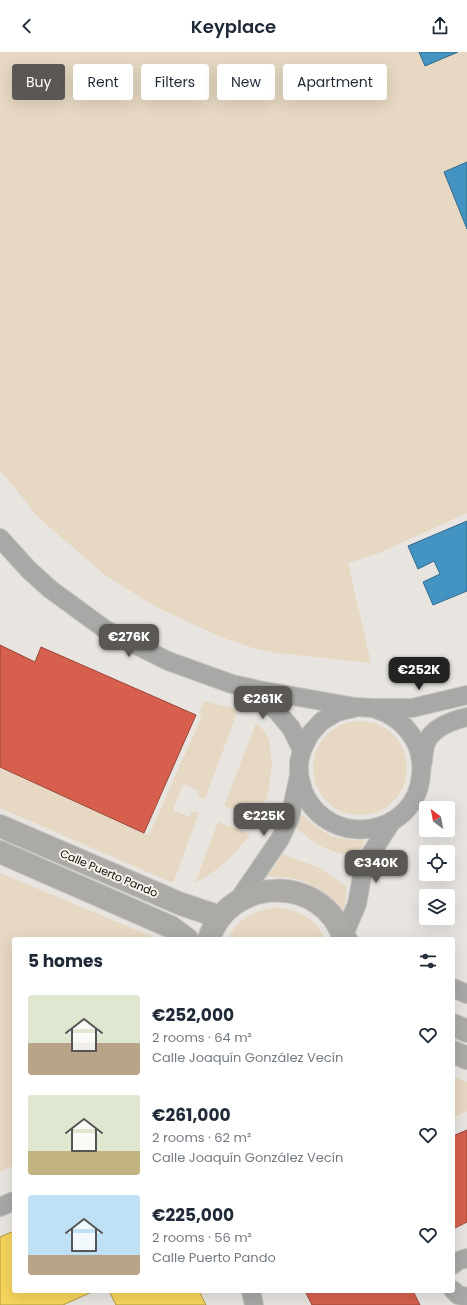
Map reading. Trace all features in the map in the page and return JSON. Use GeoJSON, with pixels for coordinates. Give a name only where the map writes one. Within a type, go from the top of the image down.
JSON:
{"type":"FeatureCollection","features":[{"type":"Feature","properties":{"kind":"main road","name":"Calle Puerto Pando"},"geometry":{"type":"LineString","coordinates":[[0,826],[181,904],[220,917]]}},
{"type":"Feature","properties":{"kind":"main road"},"geometry":{"type":"LineString","coordinates":[[0,852],[171,927],[184,937]]}},
{"type":"Feature","properties":{"kind":"main road"},"geometry":{"type":"LineString","coordinates":[[210,937],[220,917],[237,902],[252,894],[270,890],[287,890],[304,895],[320,904],[332,916],[344,937]]}},
{"type":"Feature","properties":{"kind":"main road"},"geometry":{"type":"LineString","coordinates":[[455,1026],[467,1031]]}},
{"type":"Feature","properties":{"kind":"main road"},"geometry":{"type":"LineString","coordinates":[[455,1053],[467,1058]]}},
{"type":"Feature","properties":{"kind":"street"},"geometry":{"type":"LineString","coordinates":[[0,538],[29,570],[50,589],[106,630],[168,661],[232,684],[355,707],[373,708],[412,708],[467,695]]}},
{"type":"Feature","properties":{"kind":"street"},"geometry":{"type":"LineString","coordinates":[[232,684],[275,709],[291,728],[302,750]]}},
{"type":"Feature","properties":{"kind":"street"},"geometry":{"type":"LineString","coordinates":[[237,902],[280,839],[290,818],[299,776],[299,762],[302,750],[310,734],[322,721],[337,712],[355,707]]}},
{"type":"Feature","properties":{"kind":"street"},"geometry":{"type":"LineString","coordinates":[[373,708],[389,714],[402,723],[413,736],[419,750],[422,766]]}},
{"type":"Feature","properties":{"kind":"street"},"geometry":{"type":"LineString","coordinates":[[299,776],[304,792],[312,808],[325,819],[341,827],[358,830],[376,828],[392,821],[405,811],[415,798],[420,783],[425,746],[428,738],[444,725],[467,717]]}},
{"type":"Feature","properties":{"kind":"street"},"geometry":{"type":"LineString","coordinates":[[345,937],[357,904],[362,876],[372,852],[392,821]]}},
{"type":"Feature","properties":{"kind":"street"},"geometry":{"type":"LineString","coordinates":[[455,989],[467,994]]}},
{"type":"Feature","properties":{"kind":"street"},"geometry":{"type":"LineString","coordinates":[[0,1207],[12,1202]]}},
{"type":"Feature","properties":{"kind":"street"},"geometry":{"type":"LineString","coordinates":[[455,1262],[457,1260],[467,1258]]}},
{"type":"Feature","properties":{"kind":"street"},"geometry":{"type":"LineString","coordinates":[[455,1292],[458,1295],[467,1297]]}},
{"type":"Feature","properties":{"kind":"street"},"geometry":{"type":"LineString","coordinates":[[251,1293],[254,1305]]}},
{"type":"Feature","properties":{"kind":"shaded area"},"geometry":{"type":"Polygon","coordinates":[[[0,52],[467,52],[467,513],[381,552],[348,563],[371,663],[277,653],[253,648],[221,637],[156,607],[105,575],[39,518],[0,470],[0,52]]]}},
{"type":"Feature","properties":{"kind":"shaded area"},"geometry":{"type":"Polygon","coordinates":[[[204,701],[238,710],[205,799],[197,796],[199,791],[183,784],[173,810],[189,817],[192,811],[199,813],[173,883],[0,808],[0,767],[149,835],[202,716],[199,714],[204,701]]]}},
{"type":"Feature","properties":{"kind":"shaded area"},"geometry":{"type":"Polygon","coordinates":[[[360,721],[378,725],[393,735],[403,750],[407,768],[403,786],[393,801],[378,811],[360,815],[342,811],[327,801],[317,786],[313,768],[317,750],[327,735],[342,725],[360,721]]]}},
{"type":"Feature","properties":{"kind":"shaded area"},"geometry":{"type":"Polygon","coordinates":[[[256,723],[269,739],[272,765],[268,792],[259,820],[224,806],[256,723]]]}},
{"type":"Feature","properties":{"kind":"shaded area"},"geometry":{"type":"Polygon","coordinates":[[[302,814],[316,827],[330,835],[345,839],[365,840],[359,855],[349,855],[332,851],[310,839],[296,828],[302,814]]]}},
{"type":"Feature","properties":{"kind":"shaded area"},"geometry":{"type":"Polygon","coordinates":[[[218,822],[250,834],[226,862],[195,883],[218,822]]]}},
{"type":"Feature","properties":{"kind":"shaded area"},"geometry":{"type":"Polygon","coordinates":[[[282,854],[320,868],[347,887],[344,911],[326,894],[299,880],[264,877],[275,866],[282,854]]]}},
{"type":"Feature","properties":{"kind":"shaded area"},"geometry":{"type":"Polygon","coordinates":[[[0,873],[151,936],[12,937],[12,1166],[0,1172],[0,873]]]}},
{"type":"Feature","properties":{"kind":"shaded area"},"geometry":{"type":"Polygon","coordinates":[[[276,907],[299,913],[311,920],[321,931],[324,937],[229,937],[236,926],[242,921],[254,913],[276,907]]]}},
{"type":"Feature","properties":{"kind":"shaded area"},"geometry":{"type":"Polygon","coordinates":[[[455,1077],[467,1082],[467,1111],[455,1117],[455,1077]]]}},
{"type":"Feature","properties":{"kind":"building: Homes"},"geometry":{"type":"Polygon","coordinates":[[[12,1232],[12,1293],[90,1293],[63,1305],[0,1305],[0,1237],[12,1232]]]}},
{"type":"Feature","properties":{"kind":"building: Homes"},"geometry":{"type":"Polygon","coordinates":[[[110,1293],[200,1293],[206,1305],[116,1305],[110,1293]]]}},
{"type":"Feature","properties":{"kind":"building: Shops"},"geometry":{"type":"Polygon","coordinates":[[[0,645],[35,662],[41,647],[196,715],[144,833],[0,767],[0,645]]]}},
{"type":"Feature","properties":{"kind":"building: Shops"},"geometry":{"type":"Polygon","coordinates":[[[467,1130],[467,1222],[455,1228],[455,1135],[467,1130]]]}},
{"type":"Feature","properties":{"kind":"building: Shops"},"geometry":{"type":"Polygon","coordinates":[[[306,1293],[414,1293],[420,1305],[312,1305],[306,1293]]]}},
{"type":"Feature","properties":{"kind":"building: Schools"},"geometry":{"type":"Polygon","coordinates":[[[419,52],[458,52],[425,66],[419,52]]]}},
{"type":"Feature","properties":{"kind":"building: Schools"},"geometry":{"type":"Polygon","coordinates":[[[467,162],[467,229],[444,172],[467,162]]]}},
{"type":"Feature","properties":{"kind":"building: Schools"},"geometry":{"type":"Polygon","coordinates":[[[467,521],[467,591],[433,605],[423,582],[440,574],[434,561],[418,569],[408,546],[467,521]]]}}]}
